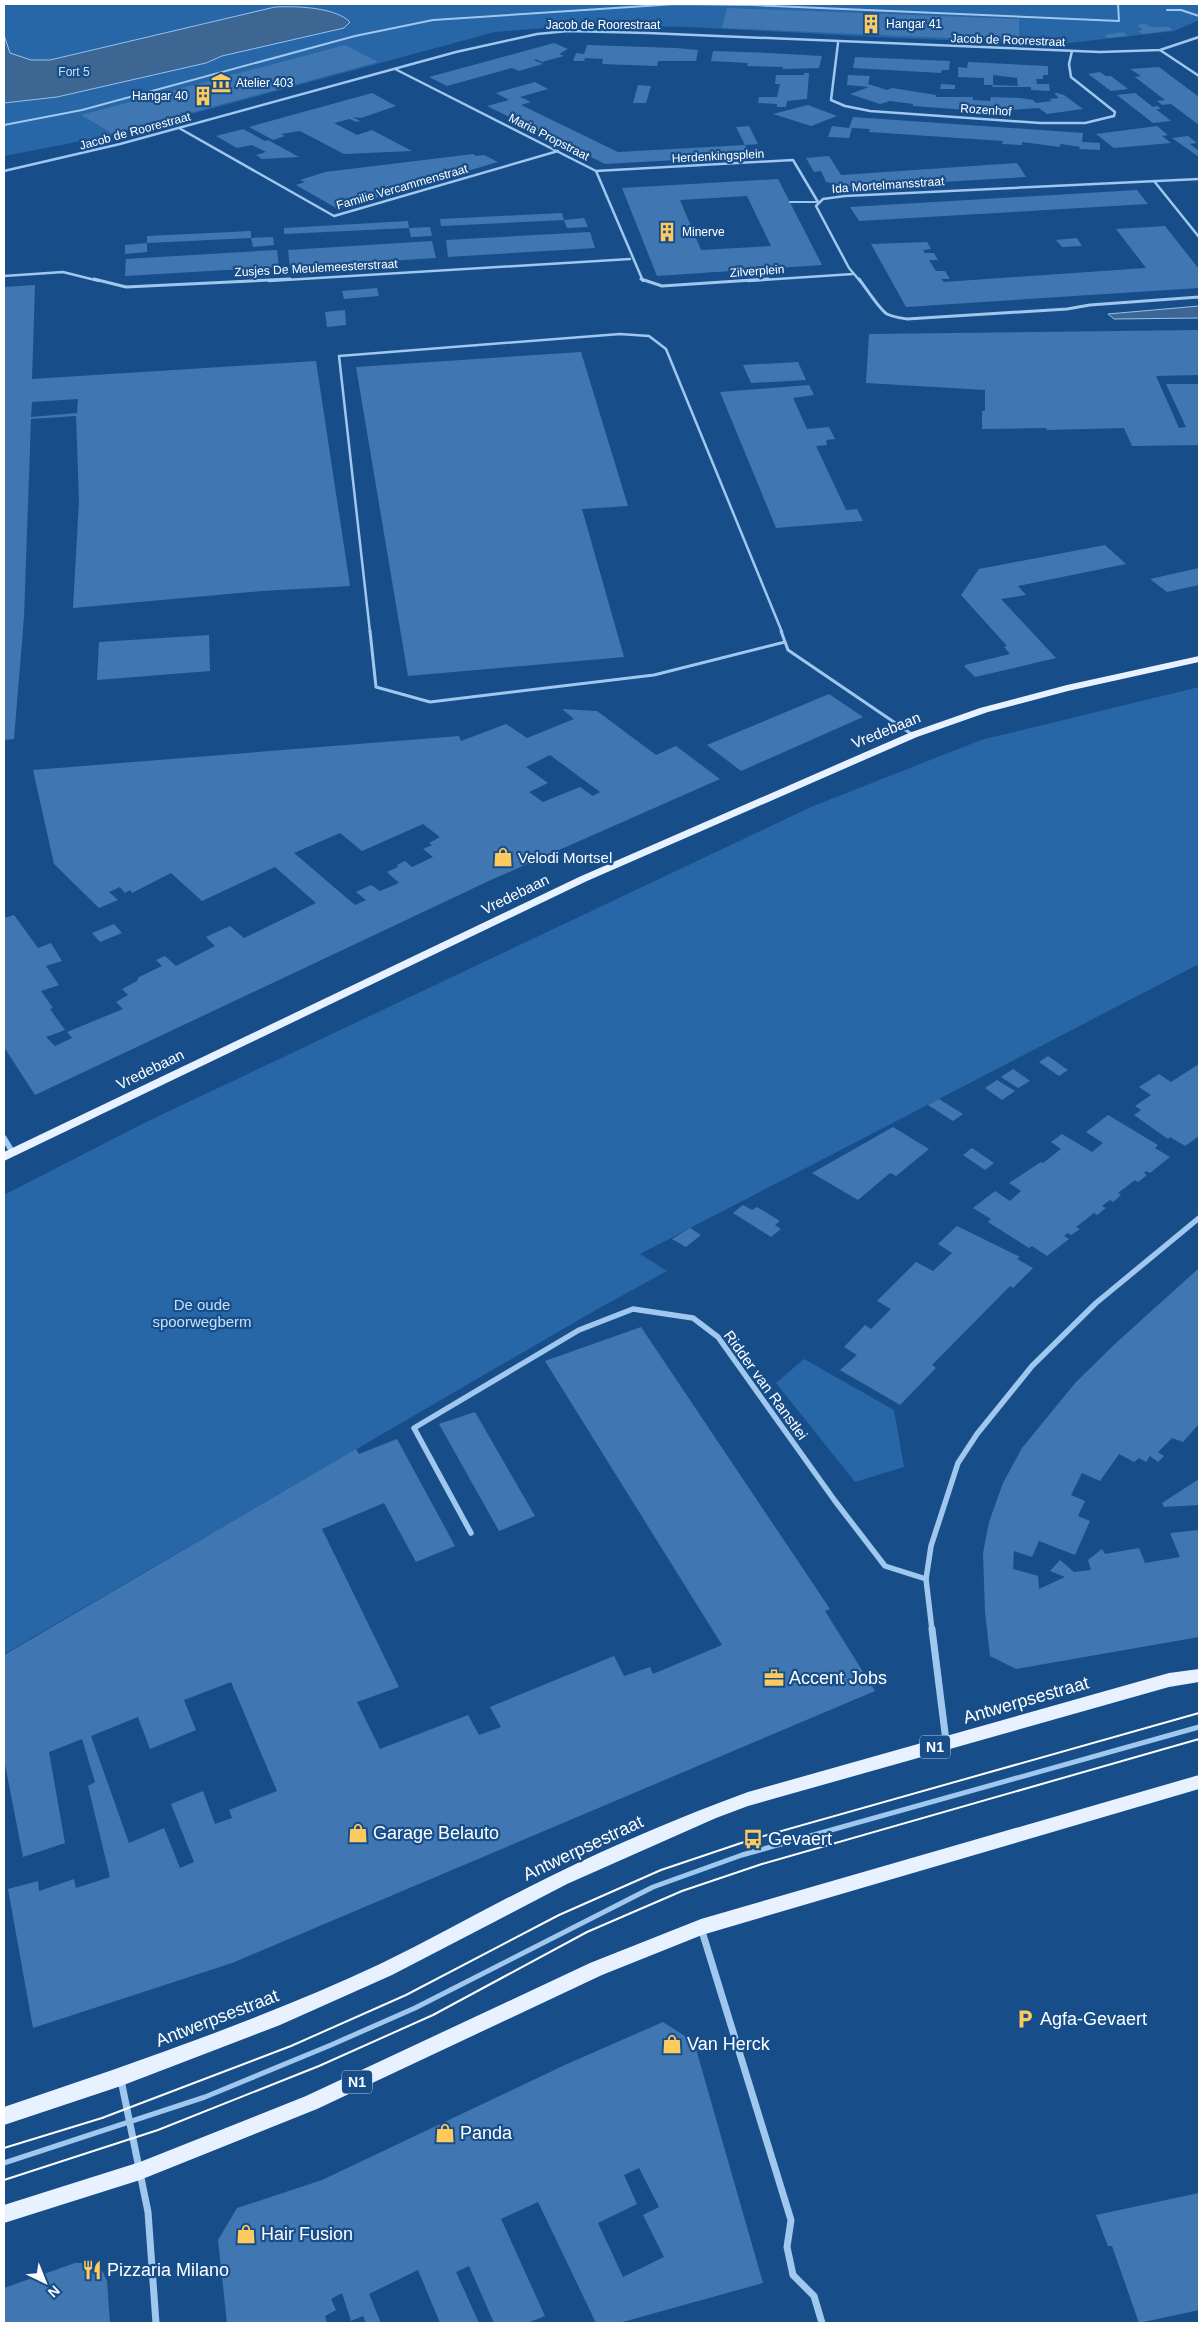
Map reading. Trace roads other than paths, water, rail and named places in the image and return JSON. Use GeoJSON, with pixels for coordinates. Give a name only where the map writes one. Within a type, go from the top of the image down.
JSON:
{"type":"FeatureCollection","features":[{"type":"Feature","properties":{"kind":"main road","name":"Vredebaan"},"geometry":{"type":"LineString","coordinates":[[8,1155],[583,879],[913,735],[993,707],[1067,688],[1199,659]]}},
{"type":"Feature","properties":{"kind":"main road","name":"Antwerpsestraat"},"geometry":{"type":"LineString","coordinates":[[4,2116],[121,2077],[274,2019],[386,1969],[561,1879],[673,1828],[748,1799],[1169,1680],[1199,1675]]}},
{"type":"Feature","properties":{"kind":"main road","name":"N1"},"geometry":{"type":"LineString","coordinates":[[4,2214],[140,2171],[312,2103],[596,1969],[701,1927],[1199,1782]]}},
{"type":"Feature","properties":{"kind":"street","name":"Jacob de Roorestraat"},"geometry":{"type":"LineString","coordinates":[[4,171],[38,165],[180,128],[509,38],[568,31],[1139,52],[1160,50],[1199,37]]}},
{"type":"Feature","properties":{"kind":"street","name":"Rozenhof"},"geometry":{"type":"LineString","coordinates":[[838,42],[831,100],[844,106],[870,111],[1040,123],[1085,122],[1114,116],[1110,106],[1071,77],[1069,64],[1072,51]]}},
{"type":"Feature","properties":{"kind":"street"},"geometry":{"type":"LineString","coordinates":[[1160,50],[1199,76]]}},
{"type":"Feature","properties":{"kind":"street","name":"Maria Propstraat"},"geometry":{"type":"LineString","coordinates":[[395,69],[559,150],[596,171],[630,259],[641,280],[662,286]]}},
{"type":"Feature","properties":{"kind":"street","name":"Familie Vercammenstraat"},"geometry":{"type":"LineString","coordinates":[[180,128],[334,216],[559,150]]}},
{"type":"Feature","properties":{"kind":"street","name":"Herdenkingsplein"},"geometry":{"type":"LineString","coordinates":[[596,171],[792,160],[818,202]]}},
{"type":"Feature","properties":{"kind":"street","name":"Ida Mortelmansstraat"},"geometry":{"type":"LineString","coordinates":[[1199,179],[845,196],[823,199],[816,206],[853,274],[874,297],[880,309],[888,315],[907,319],[1067,310],[1090,305],[1199,298]]}},
{"type":"Feature","properties":{"kind":"street"},"geometry":{"type":"LineString","coordinates":[[1154,181],[1199,237]]}},
{"type":"Feature","properties":{"kind":"street","name":"Zusjes De Meulemeesterstraat"},"geometry":{"type":"LineString","coordinates":[[4,276],[63,272],[126,287],[270,281],[630,259]]}},
{"type":"Feature","properties":{"kind":"street","name":"Zilverplein"},"geometry":{"type":"LineString","coordinates":[[662,286],[853,274]]}},
{"type":"Feature","properties":{"kind":"street"},"geometry":{"type":"LineString","coordinates":[[4,1138],[8,1155]]}},
{"type":"Feature","properties":{"kind":"street"},"geometry":{"type":"LineString","coordinates":[[946,1743],[926,1579],[931,1546],[958,1463],[977,1434],[1032,1366],[1096,1303],[1199,1218]]}},
{"type":"Feature","properties":{"kind":"street","name":"Ridder van Ranstlei"},"geometry":{"type":"LineString","coordinates":[[471,1533],[414,1428],[579,1330],[633,1309],[693,1318],[718,1337],[835,1502],[885,1566],[926,1579]]}},
{"type":"Feature","properties":{"kind":"street"},"geometry":{"type":"LineString","coordinates":[[701,1927],[791,2220],[787,2247],[793,2275],[814,2296],[822,2323]]}},
{"type":"Feature","properties":{"kind":"street"},"geometry":{"type":"LineString","coordinates":[[121,2077],[148,2212],[156,2323]]}},
{"type":"Feature","properties":{"kind":"lane"},"geometry":{"type":"LineString","coordinates":[[4,124],[73,112],[355,36],[434,20],[474,20],[676,4],[752,5],[1119,21],[1118,4]]}},
{"type":"Feature","properties":{"kind":"lane"},"geometry":{"type":"LineString","coordinates":[[1167,10],[1181,10],[1199,16]]}},
{"type":"Feature","properties":{"kind":"lane"},"geometry":{"type":"LineString","coordinates":[[790,202],[818,202]]}},
{"type":"Feature","properties":{"kind":"lane"},"geometry":{"type":"LineString","coordinates":[[785,642],[654,675],[430,702],[376,687],[339,356],[620,334],[649,336],[666,350],[772,602],[788,650],[913,735]]}},
{"type":"Feature","properties":{"kind":"lane"},"geometry":{"type":"LineString","coordinates":[[4,2163],[130,2123],[204,2097],[414,2008],[653,1887],[742,1855],[1199,1727]]}},
{"type":"Feature","properties":{"kind":"tram line"},"geometry":{"type":"LineString","coordinates":[[4,2148],[102,2118],[291,2046],[406,1995],[559,1915],[661,1870],[753,1839],[1199,1713]]}},
{"type":"Feature","properties":{"kind":"tram line"},"geometry":{"type":"LineString","coordinates":[[4,2180],[158,2130],[319,2066],[433,2015],[587,1932],[682,1891],[762,1864],[1199,1739]]}},
{"type":"Feature","properties":{"kind":"place","name":"Hangar 41"},"geometry":{"type":"Point","coordinates":[871,24]}},
{"type":"Feature","properties":{"kind":"place","name":"Atelier 403"},"geometry":{"type":"Point","coordinates":[221,83]}},
{"type":"Feature","properties":{"kind":"place","name":"Hangar 40"},"geometry":{"type":"Point","coordinates":[203,96]}},
{"type":"Feature","properties":{"kind":"place","name":"Minerve"},"geometry":{"type":"Point","coordinates":[667,232]}},
{"type":"Feature","properties":{"kind":"place","name":"Velodi Mortsel"},"geometry":{"type":"Point","coordinates":[503,857]}},
{"type":"Feature","properties":{"kind":"place","name":"Accent Jobs"},"geometry":{"type":"Point","coordinates":[774,1678]}},
{"type":"Feature","properties":{"kind":"place","name":"Garage Belauto"},"geometry":{"type":"Point","coordinates":[358,1833]}},
{"type":"Feature","properties":{"kind":"place","name":"Gevaert"},"geometry":{"type":"Point","coordinates":[753,1839]}},
{"type":"Feature","properties":{"kind":"place","name":"Agfa-Gevaert"},"geometry":{"type":"Point","coordinates":[1025,2019]}},
{"type":"Feature","properties":{"kind":"place","name":"Van Herck"},"geometry":{"type":"Point","coordinates":[672,2044]}},
{"type":"Feature","properties":{"kind":"place","name":"Panda"},"geometry":{"type":"Point","coordinates":[445,2133]}},
{"type":"Feature","properties":{"kind":"place","name":"Hair Fusion"},"geometry":{"type":"Point","coordinates":[246,2234]}},
{"type":"Feature","properties":{"kind":"place","name":"Pizzaria Milano"},"geometry":{"type":"Point","coordinates":[92,2270]}},
{"type":"Feature","properties":{"kind":"park label","name":"Fort 5"},"geometry":{"type":"Point","coordinates":[74,72]}},
{"type":"Feature","properties":{"kind":"park label","name":"De oude spoorwegberm"},"geometry":{"type":"Point","coordinates":[202,1312]}}]}
